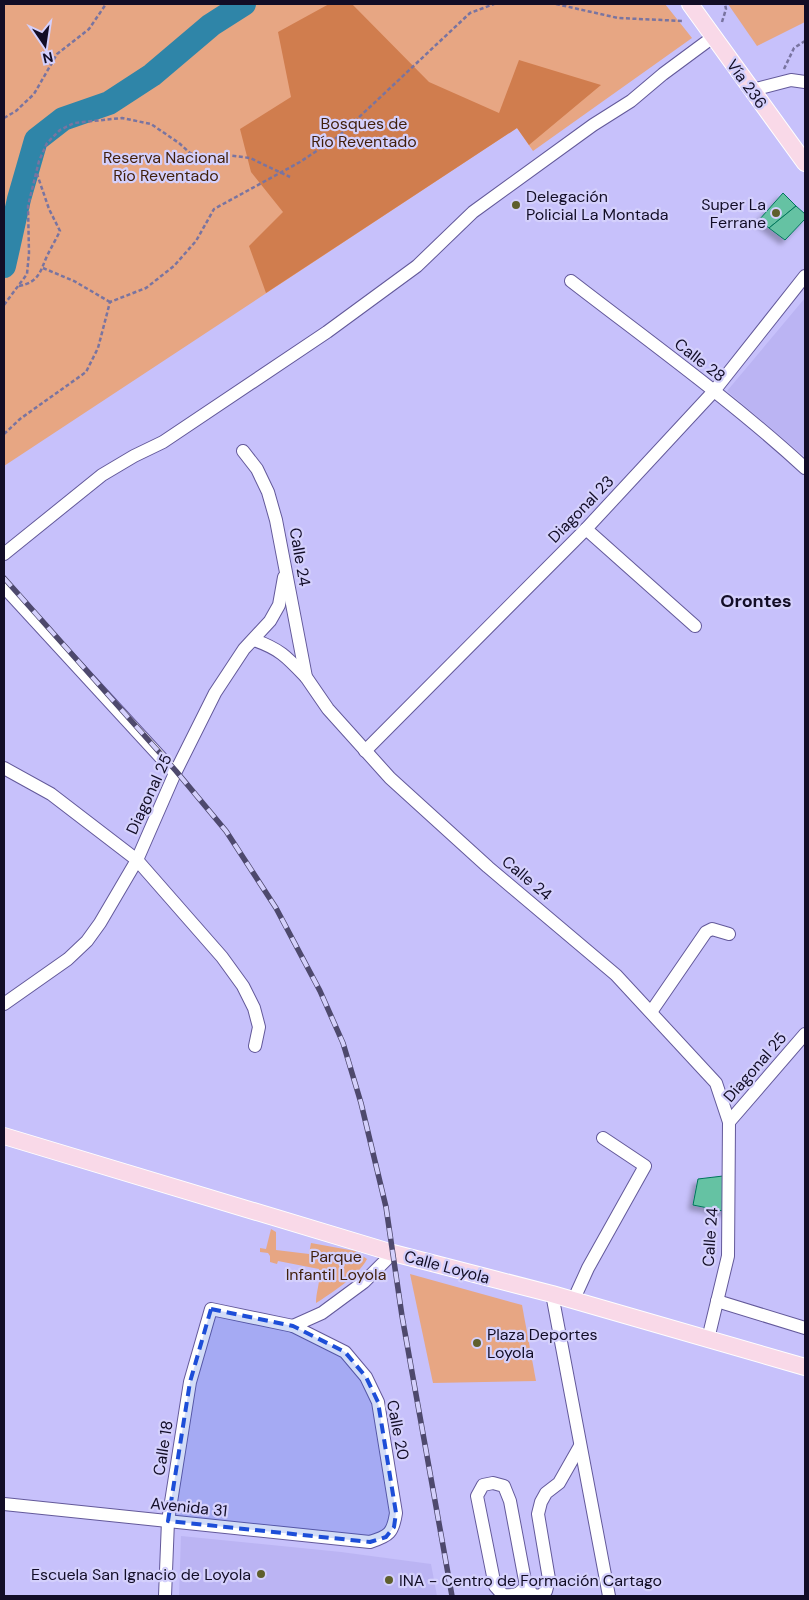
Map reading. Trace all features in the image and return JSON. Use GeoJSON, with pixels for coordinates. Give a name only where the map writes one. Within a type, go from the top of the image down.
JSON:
{"type":"FeatureCollection","features":[{"type":"Feature","properties":{"kind":"main road","name":"Vía 236"},"geometry":{"type":"LineString","coordinates":[[690,4],[805,163]]}},
{"type":"Feature","properties":{"kind":"main road","name":"Calle Loyola"},"geometry":{"type":"LineString","coordinates":[[4,1136],[393,1253],[552,1294],[805,1367]]}},
{"type":"Feature","properties":{"kind":"street"},"geometry":{"type":"LineString","coordinates":[[4,554],[102,475],[163,442],[327,332],[417,266],[473,212],[593,125],[631,101],[663,74],[713,37]]}},
{"type":"Feature","properties":{"kind":"street"},"geometry":{"type":"LineString","coordinates":[[752,90],[791,80],[805,82]]}},
{"type":"Feature","properties":{"kind":"street","name":"Diagonal 23"},"geometry":{"type":"LineString","coordinates":[[364,751],[586,529],[714,391],[805,276]]}},
{"type":"Feature","properties":{"kind":"street","name":"Calle 28"},"geometry":{"type":"LineString","coordinates":[[572,281],[714,391],[805,468]]}},
{"type":"Feature","properties":{"kind":"street","name":"Calle 24"},"geometry":{"type":"LineString","coordinates":[[243,451],[257,469],[268,492],[276,520],[306,677],[328,709],[390,778],[488,867],[616,975],[716,1083],[729,1122],[728,1256],[708,1339]]}},
{"type":"Feature","properties":{"kind":"street"},"geometry":{"type":"LineString","coordinates":[[586,529],[695,626]]}},
{"type":"Feature","properties":{"kind":"street","name":"Diagonal 25"},"geometry":{"type":"LineString","coordinates":[[4,1004],[68,959],[87,941],[100,923],[136,860],[175,773],[215,693],[244,649],[270,621],[279,605],[286,570]]}},
{"type":"Feature","properties":{"kind":"street"},"geometry":{"type":"LineString","coordinates":[[4,587],[175,773]]}},
{"type":"Feature","properties":{"kind":"street"},"geometry":{"type":"LineString","coordinates":[[254,640],[271,645],[282,652],[306,677]]}},
{"type":"Feature","properties":{"kind":"street"},"geometry":{"type":"LineString","coordinates":[[4,768],[51,794],[136,860],[222,957],[243,986],[254,1008],[259,1027],[255,1046]]}},
{"type":"Feature","properties":{"kind":"street"},"geometry":{"type":"LineString","coordinates":[[651,1012],[706,932],[712,929],[730,934]]}},
{"type":"Feature","properties":{"kind":"street","name":"Diagonal 25"},"geometry":{"type":"LineString","coordinates":[[729,1122],[805,1034]]}},
{"type":"Feature","properties":{"kind":"street"},"geometry":{"type":"LineString","coordinates":[[573,1300],[588,1268],[645,1166],[603,1138]]}},
{"type":"Feature","properties":{"kind":"street"},"geometry":{"type":"LineString","coordinates":[[293,1326],[322,1313],[364,1282],[393,1253]]}},
{"type":"Feature","properties":{"kind":"street"},"geometry":{"type":"LineString","coordinates":[[552,1294],[609,1596]]}},
{"type":"Feature","properties":{"kind":"street"},"geometry":{"type":"LineString","coordinates":[[717,1301],[805,1328]]}},
{"type":"Feature","properties":{"kind":"street","name":"Calle 20"},"geometry":{"type":"LineString","coordinates":[[211,1309],[293,1326],[345,1352],[366,1377],[378,1402],[396,1514],[394,1527],[386,1537],[370,1542]]}},
{"type":"Feature","properties":{"kind":"street","name":"Calle 18"},"geometry":{"type":"LineString","coordinates":[[165,1596],[168,1521],[190,1382],[211,1309]]}},
{"type":"Feature","properties":{"kind":"street"},"geometry":{"type":"LineString","coordinates":[[526,1586],[520,1594],[511,1596],[503,1595],[495,1586],[477,1496],[483,1485],[493,1483],[504,1486],[510,1501],[526,1586],[533,1595],[540,1596],[546,1590],[549,1579],[538,1514],[541,1502],[546,1493],[559,1484],[580,1446]]}},
{"type":"Feature","properties":{"kind":"street","name":"Avenida 31"},"geometry":{"type":"LineString","coordinates":[[4,1504],[370,1542]]}},
{"type":"Feature","properties":{"kind":"path"},"geometry":{"type":"LineString","coordinates":[[4,118],[16,111],[34,94],[58,54],[90,29],[106,4]]}},
{"type":"Feature","properties":{"kind":"path"},"geometry":{"type":"LineString","coordinates":[[110,302],[146,288],[174,266],[196,241],[214,209],[300,162],[339,136],[470,13],[492,4]]}},
{"type":"Feature","properties":{"kind":"path"},"geometry":{"type":"LineString","coordinates":[[556,4],[586,9],[618,18],[690,21]]}},
{"type":"Feature","properties":{"kind":"path"},"geometry":{"type":"LineString","coordinates":[[722,22],[726,10],[725,4]]}},
{"type":"Feature","properties":{"kind":"path"},"geometry":{"type":"LineString","coordinates":[[777,84],[794,48],[805,41]]}},
{"type":"Feature","properties":{"kind":"path"},"geometry":{"type":"LineString","coordinates":[[4,305],[27,274],[29,253],[28,206],[39,161],[47,143],[60,130],[74,124],[122,118],[151,124],[190,153],[201,158],[227,155],[250,158],[290,177]]}},
{"type":"Feature","properties":{"kind":"path"},"geometry":{"type":"LineString","coordinates":[[18,286],[28,284],[40,274],[60,231],[49,210],[37,173]]}},
{"type":"Feature","properties":{"kind":"path"},"geometry":{"type":"LineString","coordinates":[[43,268],[74,281],[110,302]]}},
{"type":"Feature","properties":{"kind":"path"},"geometry":{"type":"LineString","coordinates":[[4,434],[20,418],[86,372],[98,348],[110,302]]}},
{"type":"Feature","properties":{"kind":"highlighted area"},"geometry":{"type":"Polygon","coordinates":[[[211,1309],[293,1326],[345,1352],[366,1377],[378,1402],[396,1513],[394,1527],[386,1537],[370,1542],[168,1521],[190,1382],[211,1309]]]}},
{"type":"Feature","properties":{"kind":"shaded area"},"geometry":{"type":"Polygon","coordinates":[[[805,298],[805,457],[727,391],[805,298]]]}},
{"type":"Feature","properties":{"kind":"shaded area","name":"Escuela San Ignacio de Loyola"},"geometry":{"type":"Polygon","coordinates":[[[181,1536],[341,1552],[431,1564],[437,1596],[179,1596],[181,1536]]]}},
{"type":"Feature","properties":{"kind":"green space","name":"Reserva Nacional Río Reventado"},"geometry":{"type":"Polygon","coordinates":[[[4,4],[665,4],[692,38],[533,151],[517,128],[4,466],[4,4]]]}},
{"type":"Feature","properties":{"kind":"green space","name":"Bosques de Río Reventado"},"geometry":{"type":"Polygon","coordinates":[[[329,4],[352,4],[429,82],[499,113],[519,60],[601,85],[529,145],[517,128],[266,293],[249,246],[283,212],[251,172],[240,129],[291,97],[278,32],[329,4]]]}},
{"type":"Feature","properties":{"kind":"green space"},"geometry":{"type":"Polygon","coordinates":[[[728,4],[805,4],[805,22],[757,46],[728,4]]]}},
{"type":"Feature","properties":{"kind":"green space","name":"Parque Infantil Loyola"},"geometry":{"type":"Polygon","coordinates":[[[271,1229],[276,1232],[276,1250],[309,1254],[311,1243],[355,1251],[367,1259],[352,1277],[316,1303],[319,1269],[278,1261],[277,1264],[270,1262],[268,1253],[260,1252],[260,1248],[266,1249],[271,1229]]]}},
{"type":"Feature","properties":{"kind":"green space","name":"Plaza Deportes Loyola"},"geometry":{"type":"Polygon","coordinates":[[[410,1274],[522,1305],[536,1381],[433,1383],[410,1274]]]}},
{"type":"Feature","properties":{"kind":"building","name":"Super La Ferrane"},"geometry":{"type":"Polygon","coordinates":[[[783,193],[796,206],[769,228],[759,220],[783,193]]]}},
{"type":"Feature","properties":{"kind":"building"},"geometry":{"type":"Polygon","coordinates":[[[796,206],[805,214],[805,219],[785,240],[769,228],[796,206]]]}},
{"type":"Feature","properties":{"kind":"building"},"geometry":{"type":"Polygon","coordinates":[[[723,1176],[728,1212],[693,1205],[698,1179],[723,1176]]]}},
{"type":"Feature","properties":{"kind":"waterway"},"geometry":{"type":"LineString","coordinates":[[4,266],[19,199],[36,140],[63,119],[109,103],[152,75],[211,25],[244,4]]}},
{"type":"Feature","properties":{"kind":"railway"},"geometry":{"type":"LineString","coordinates":[[4,578],[176,771],[226,831],[276,908],[320,991],[343,1043],[361,1103],[386,1207],[402,1316],[452,1596]]}},
{"type":"Feature","properties":{"kind":"place","name":"Delegación Policial La Montada"},"geometry":{"type":"Point","coordinates":[516,205]}},
{"type":"Feature","properties":{"kind":"place","name":"Super La Ferrane"},"geometry":{"type":"Point","coordinates":[776,213]}},
{"type":"Feature","properties":{"kind":"place","name":"Plaza Deportes Loyola"},"geometry":{"type":"Point","coordinates":[477,1343]}},
{"type":"Feature","properties":{"kind":"place","name":"Escuela San Ignacio de Loyola"},"geometry":{"type":"Point","coordinates":[261,1574]}},
{"type":"Feature","properties":{"kind":"place","name":"INA - Centro de Formación Cartago"},"geometry":{"type":"Point","coordinates":[389,1580]}},
{"type":"Feature","properties":{"kind":"district","name":"Orontes"},"geometry":{"type":"Point","coordinates":[756,601]}}]}
